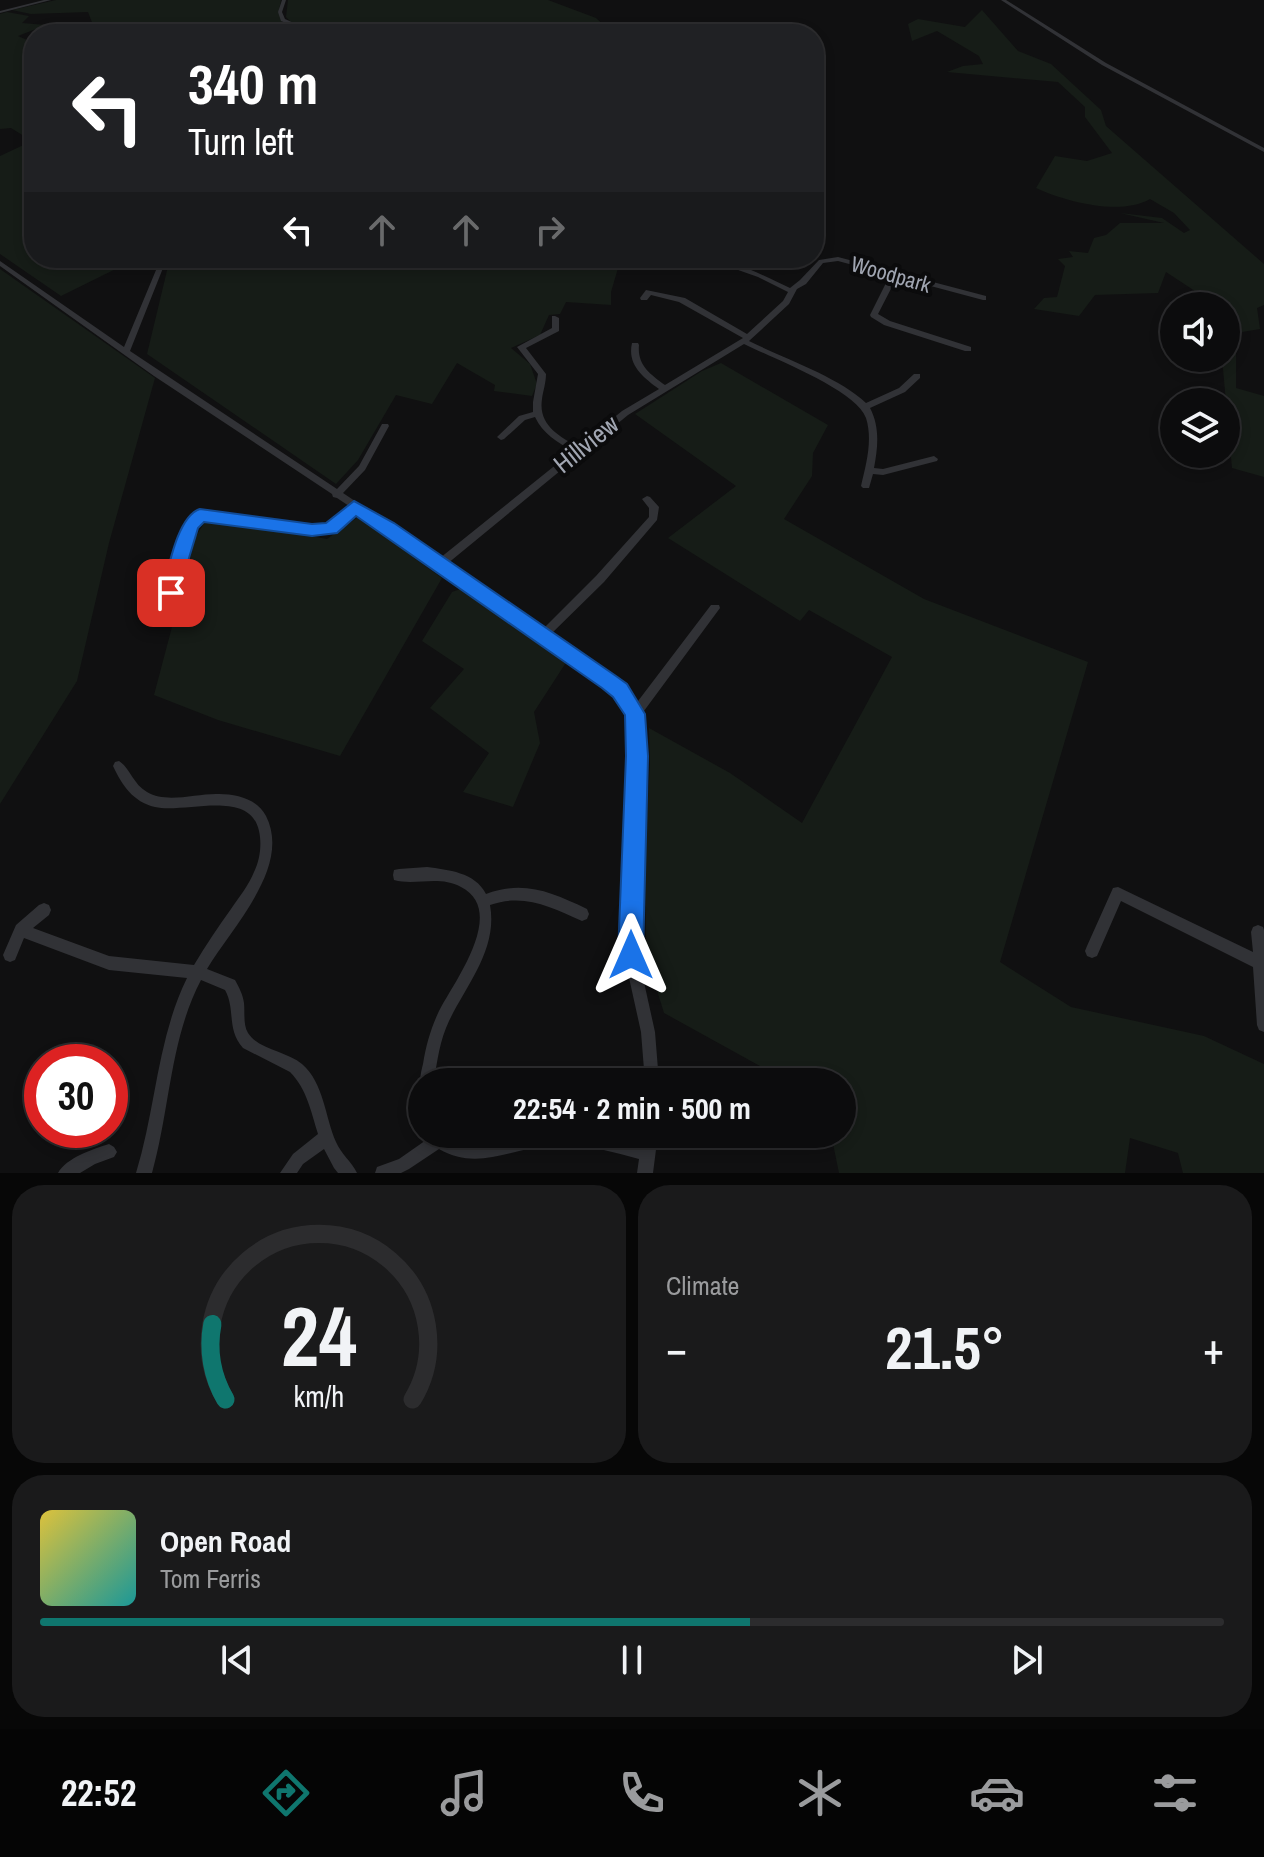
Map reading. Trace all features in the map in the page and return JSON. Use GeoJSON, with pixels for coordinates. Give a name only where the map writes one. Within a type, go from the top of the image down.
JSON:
{"type":"FeatureCollection","features":[{"type":"Feature","properties":{"kind":"street"},"geometry":{"type":"LineString","coordinates":[[0,12],[49,0]]}},
{"type":"Feature","properties":{"kind":"street"},"geometry":{"type":"LineString","coordinates":[[284,0],[280,12],[283,20],[292,24]]}},
{"type":"Feature","properties":{"kind":"street"},"geometry":{"type":"LineString","coordinates":[[1003,0],[1104,64],[1264,150]]}},
{"type":"Feature","properties":{"kind":"street","name":"Woodpark"},"geometry":{"type":"LineString","coordinates":[[824,261],[832,258],[983,298]]}},
{"type":"Feature","properties":{"kind":"street"},"geometry":{"type":"LineString","coordinates":[[0,263],[620,690],[635,714],[637,768],[631,859],[631,955],[648,1032],[651,1068]]}},
{"type":"Feature","properties":{"kind":"street"},"geometry":{"type":"LineString","coordinates":[[127,350],[160,268]]}},
{"type":"Feature","properties":{"kind":"street"},"geometry":{"type":"LineString","coordinates":[[740,268],[791,291]]}},
{"type":"Feature","properties":{"kind":"street","name":"Woodpark"},"geometry":{"type":"LineString","coordinates":[[776,311],[813,268]]}},
{"type":"Feature","properties":{"kind":"street"},"geometry":{"type":"LineString","coordinates":[[894,275],[874,315],[887,323],[968,349]]}},
{"type":"Feature","properties":{"kind":"street"},"geometry":{"type":"LineString","coordinates":[[644,298],[649,292],[682,300],[865,407],[874,437],[866,486]]}},
{"type":"Feature","properties":{"kind":"street","name":"Hillview"},"geometry":{"type":"LineString","coordinates":[[440,564],[625,413],[746,340],[776,311]]}},
{"type":"Feature","properties":{"kind":"street"},"geometry":{"type":"LineString","coordinates":[[555,318],[556,329],[521,347],[542,374],[537,414],[551,433],[579,451]]}},
{"type":"Feature","properties":{"kind":"street"},"geometry":{"type":"LineString","coordinates":[[635,344],[633,354],[639,369],[665,389]]}},
{"type":"Feature","properties":{"kind":"street"},"geometry":{"type":"LineString","coordinates":[[865,407],[902,390],[917,376]]}},
{"type":"Feature","properties":{"kind":"street"},"geometry":{"type":"LineString","coordinates":[[501,437],[522,418],[537,414]]}},
{"type":"Feature","properties":{"kind":"street"},"geometry":{"type":"LineString","coordinates":[[336,495],[362,468],[385,426]]}},
{"type":"Feature","properties":{"kind":"street"},"geometry":{"type":"LineString","coordinates":[[869,471],[883,472],[934,459]]}},
{"type":"Feature","properties":{"kind":"street"},"geometry":{"type":"LineString","coordinates":[[543,636],[600,579],[654,518],[654,507],[647,499]]}},
{"type":"Feature","properties":{"kind":"street"},"geometry":{"type":"LineString","coordinates":[[164,618],[190,526],[200,515],[312,530],[331,529],[354,507]]}},
{"type":"Feature","properties":{"kind":"street"},"geometry":{"type":"LineString","coordinates":[[635,714],[663,681],[715,608]]}},
{"type":"Feature","properties":{"kind":"street"},"geometry":{"type":"LineString","coordinates":[[119,766],[126,783],[140,797],[168,803],[235,801],[252,806],[266,829],[265,859],[260,875],[199,972],[176,1021],[160,1115],[144,1173]]}},
{"type":"Feature","properties":{"kind":"street"},"geometry":{"type":"LineString","coordinates":[[399,875],[435,872],[458,877],[474,889],[487,910],[481,942],[469,973],[436,1034],[430,1068]]}},
{"type":"Feature","properties":{"kind":"street"},"geometry":{"type":"LineString","coordinates":[[484,901],[507,893],[527,893],[552,899],[582,914]]}},
{"type":"Feature","properties":{"kind":"street"},"geometry":{"type":"LineString","coordinates":[[1092,951],[1118,893],[1260,963]]}},
{"type":"Feature","properties":{"kind":"street"},"geometry":{"type":"LineString","coordinates":[[10,955],[21,930],[44,910]]}},
{"type":"Feature","properties":{"kind":"street"},"geometry":{"type":"LineString","coordinates":[[21,930],[109,963],[199,972],[220,979],[236,993],[239,1027],[248,1044],[279,1058],[301,1073],[315,1102],[332,1153],[349,1173]]}},
{"type":"Feature","properties":{"kind":"street"},"geometry":{"type":"LineString","coordinates":[[1258,932],[1264,1025]]}},
{"type":"Feature","properties":{"kind":"street"},"geometry":{"type":"LineString","coordinates":[[288,1173],[298,1159],[326,1138]]}},
{"type":"Feature","properties":{"kind":"street"},"geometry":{"type":"LineString","coordinates":[[383,1173],[404,1164],[424,1148]]}},
{"type":"Feature","properties":{"kind":"street"},"geometry":{"type":"LineString","coordinates":[[443,1148],[463,1166],[481,1167],[521,1148]]}},
{"type":"Feature","properties":{"kind":"street"},"geometry":{"type":"LineString","coordinates":[[622,1148],[648,1153]]}},
{"type":"Feature","properties":{"kind":"street"},"geometry":{"type":"LineString","coordinates":[[645,1173],[649,1148]]}},
{"type":"Feature","properties":{"kind":"street"},"geometry":{"type":"LineString","coordinates":[[67,1173],[92,1157],[109,1152]]}},
{"type":"Feature","properties":{"kind":"shaded area"},"geometry":{"type":"Polygon","coordinates":[[[56,0],[281,0],[279,10],[282,22],[287,24],[93,24],[88,12],[31,14],[12,10],[56,0]]]}},
{"type":"Feature","properties":{"kind":"shaded area"},"geometry":{"type":"Polygon","coordinates":[[[288,0],[548,0],[596,18],[602,24],[295,24],[286,17],[288,0]]]}},
{"type":"Feature","properties":{"kind":"shaded area"},"geometry":{"type":"Polygon","coordinates":[[[982,10],[1018,51],[1051,64],[1101,110],[1106,126],[1264,264],[1264,305],[1257,308],[1260,329],[1240,332],[1240,292],[1196,292],[1166,272],[1158,293],[1095,295],[1079,316],[1034,309],[1044,298],[1057,297],[1065,266],[1058,259],[1073,257],[1069,251],[1088,253],[1094,238],[1106,235],[1120,223],[1164,223],[1120,213],[1162,218],[1184,233],[1190,230],[1174,213],[1150,199],[1138,204],[1109,207],[1062,198],[1036,188],[1055,156],[1087,161],[1112,153],[1085,117],[1085,107],[1058,82],[947,72],[983,64],[979,56],[937,31],[912,41],[908,24],[918,19],[965,27],[982,10]]]}},
{"type":"Feature","properties":{"kind":"shaded area"},"geometry":{"type":"Polygon","coordinates":[[[7,12],[29,16],[22,23],[34,24],[24,24],[24,34],[18,36],[24,39],[24,136],[11,128],[0,129],[0,14],[7,12]]]}},
{"type":"Feature","properties":{"kind":"shaded area"},"geometry":{"type":"Polygon","coordinates":[[[24,145],[24,268],[118,268],[61,296],[0,254],[0,156],[24,145]]]}},
{"type":"Feature","properties":{"kind":"shaded area"},"geometry":{"type":"Polygon","coordinates":[[[168,268],[618,268],[611,292],[611,305],[566,302],[560,314],[549,315],[540,335],[511,348],[530,364],[537,384],[532,396],[494,391],[495,385],[457,363],[432,404],[396,395],[358,460],[336,484],[147,354],[168,268]]]}},
{"type":"Feature","properties":{"kind":"shaded area"},"geometry":{"type":"Polygon","coordinates":[[[0,269],[155,378],[109,543],[77,681],[0,804],[0,269]]]}},
{"type":"Feature","properties":{"kind":"shaded area"},"geometry":{"type":"Polygon","coordinates":[[[721,363],[828,425],[813,453],[812,476],[784,519],[924,599],[1088,662],[1000,962],[1071,1007],[1204,1036],[1264,1064],[1264,1173],[1183,1173],[1178,1153],[1130,1138],[1125,1173],[839,1173],[834,1148],[856,1148],[856,1068],[764,1068],[664,1013],[646,955],[645,849],[649,728],[730,773],[802,823],[892,657],[809,610],[800,621],[668,538],[736,486],[635,414],[702,371],[721,363]]]}},
{"type":"Feature","properties":{"kind":"shaded area"},"geometry":{"type":"Polygon","coordinates":[[[1223,372],[1236,372],[1236,388],[1225,388],[1223,372]]]}},
{"type":"Feature","properties":{"kind":"shaded area"},"geometry":{"type":"Polygon","coordinates":[[[1240,389],[1264,396],[1264,477],[1232,468],[1240,468],[1240,389]]]}},
{"type":"Feature","properties":{"kind":"shaded area"},"geometry":{"type":"Polygon","coordinates":[[[208,517],[327,539],[358,517],[442,578],[340,756],[218,720],[154,695],[196,536],[208,517]]]}},
{"type":"Feature","properties":{"kind":"shaded area"},"geometry":{"type":"Polygon","coordinates":[[[463,588],[567,661],[534,712],[540,743],[513,807],[463,792],[489,753],[430,708],[464,669],[422,641],[452,592],[463,588]]]}},
{"type":"Feature","properties":{"kind":"route"},"geometry":{"type":"LineString","coordinates":[[171,593],[190,526],[200,515],[223,516],[270,527],[312,530],[331,529],[354,507],[388,527],[620,690],[635,714],[637,756],[631,859],[631,955]]}}]}
